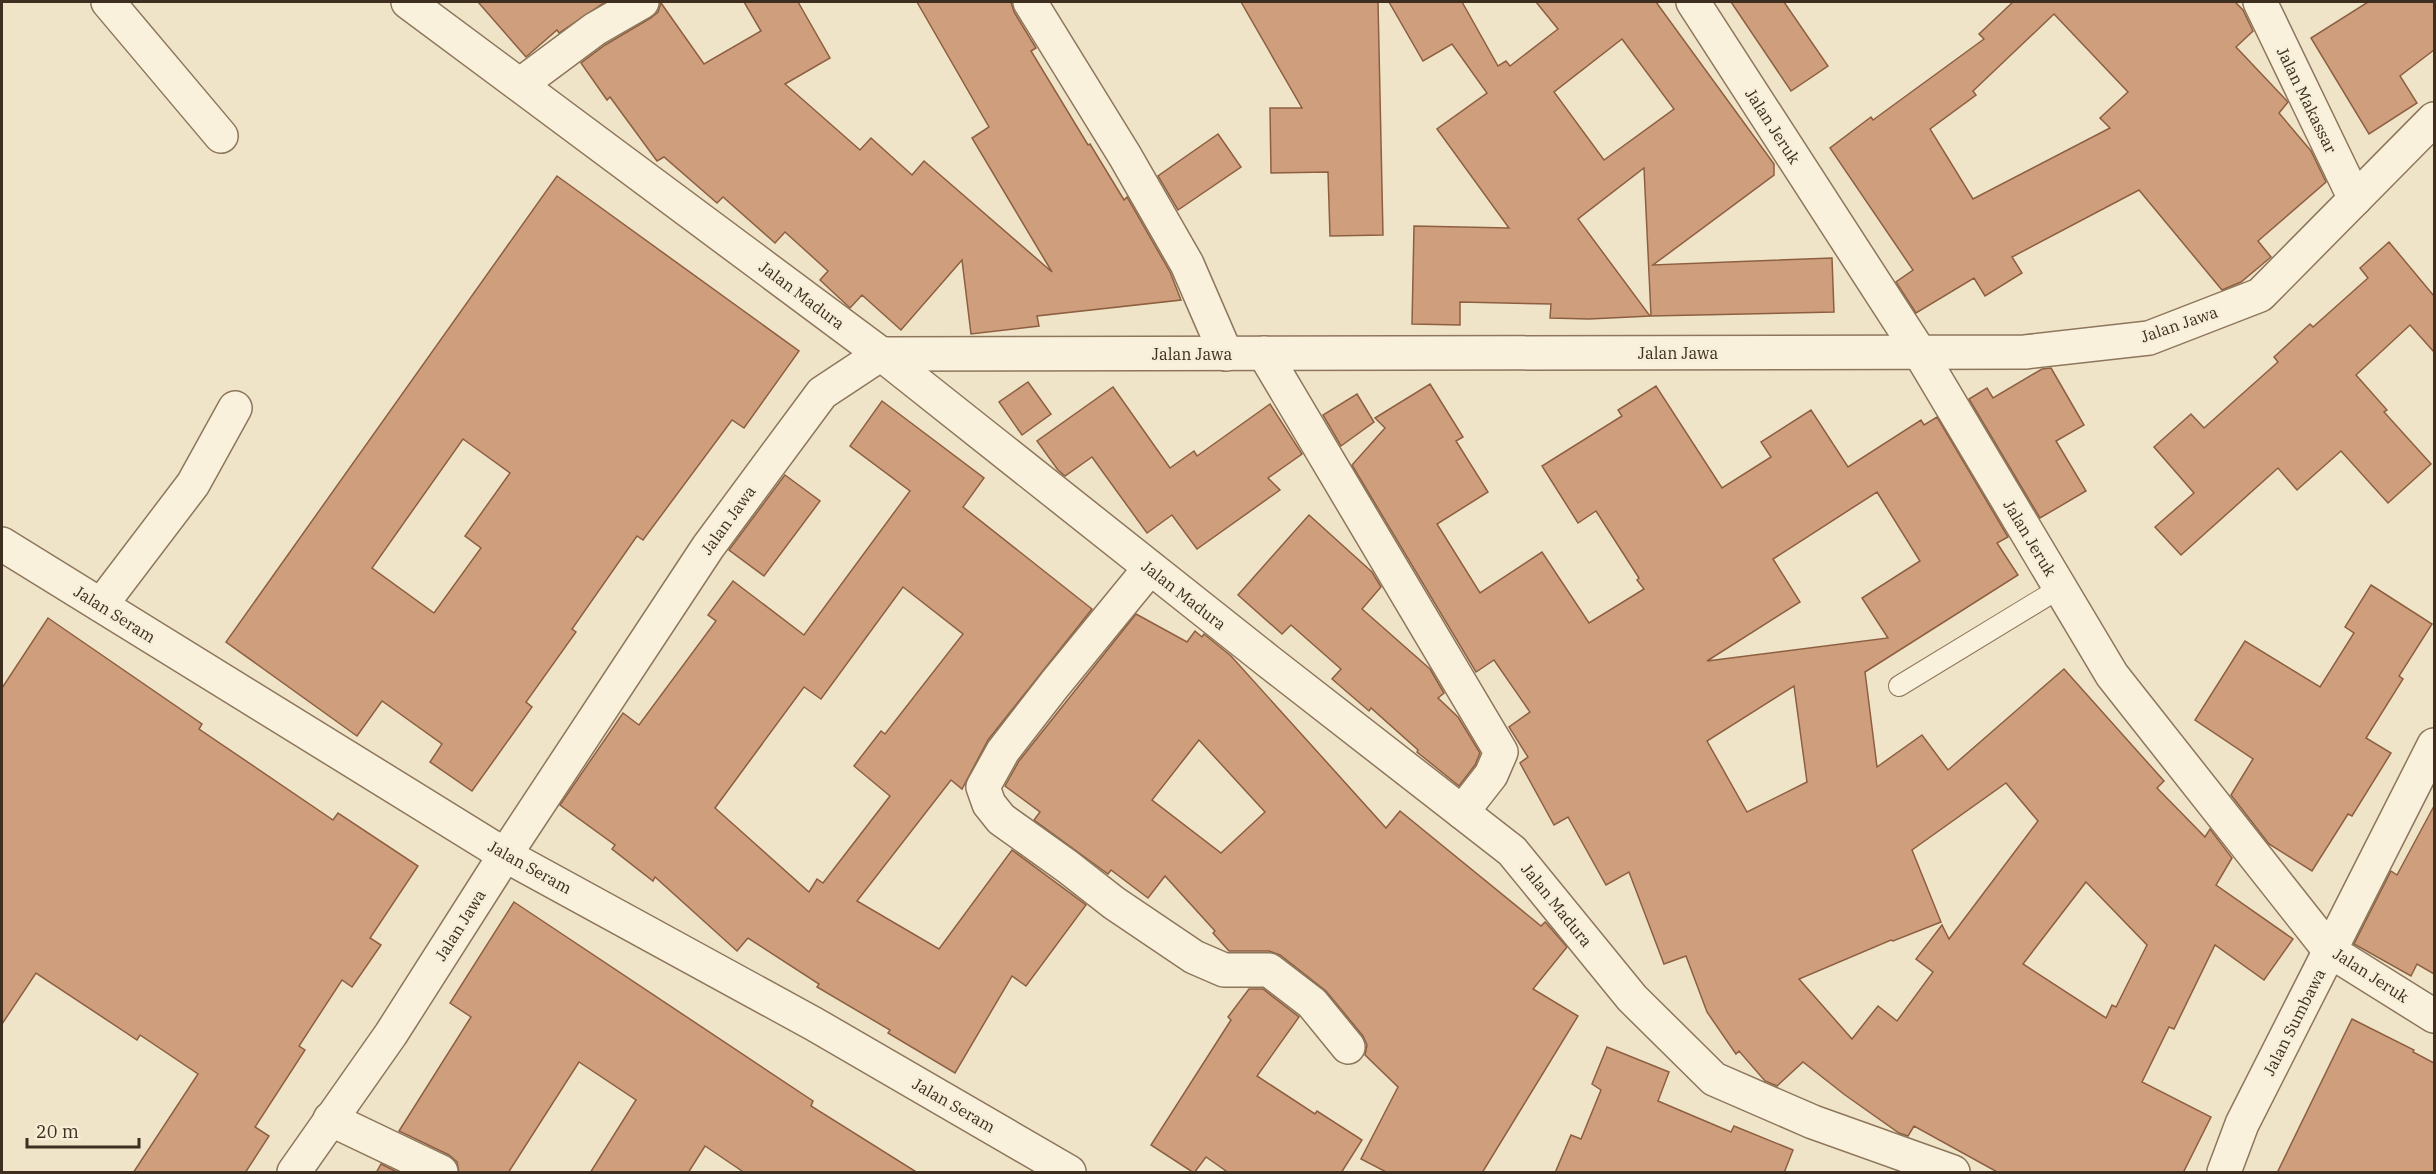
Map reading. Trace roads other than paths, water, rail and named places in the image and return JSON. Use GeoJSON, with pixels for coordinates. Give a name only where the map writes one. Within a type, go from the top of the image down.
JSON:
{"type":"FeatureCollection","features":[{"type":"Feature","properties":{"kind":"street"},"geometry":{"type":"LineString","coordinates":[[108,2],[221,136]]}},
{"type":"Feature","properties":{"kind":"street","name":"Jalan Madura"},"geometry":{"type":"LineString","coordinates":[[408,2],[881,354],[1512,851],[1632,998],[1714,1079],[1813,1122],[1953,1173]]}},
{"type":"Feature","properties":{"kind":"street"},"geometry":{"type":"LineString","coordinates":[[521,84],[595,29],[642,2]]}},
{"type":"Feature","properties":{"kind":"street"},"geometry":{"type":"LineString","coordinates":[[1030,2],[1125,156],[1186,264],[1226,354]]}},
{"type":"Feature","properties":{"kind":"street","name":"Jalan Jeruk"},"geometry":{"type":"LineString","coordinates":[[1693,2],[1920,353],[2112,675],[2331,951],[2434,1016]]}},
{"type":"Feature","properties":{"kind":"street","name":"Jalan Makassar"},"geometry":{"type":"LineString","coordinates":[[2260,2],[2355,199]]}},
{"type":"Feature","properties":{"kind":"street","name":"Jalan Jawa"},"geometry":{"type":"LineString","coordinates":[[294,1173],[391,1034],[505,855],[708,547],[822,393],[881,354],[2025,352],[2149,338],[2259,295],[2434,119]]}},
{"type":"Feature","properties":{"kind":"street"},"geometry":{"type":"LineString","coordinates":[[1264,353],[1501,752],[1491,775],[1462,812]]}},
{"type":"Feature","properties":{"kind":"street"},"geometry":{"type":"LineString","coordinates":[[102,605],[193,484],[235,408]]}},
{"type":"Feature","properties":{"kind":"street","name":"Jalan Seram"},"geometry":{"type":"LineString","coordinates":[[2,544],[505,855],[814,1024],[1069,1173]]}},
{"type":"Feature","properties":{"kind":"street"},"geometry":{"type":"LineString","coordinates":[[1150,568],[1002,751],[983,787],[989,804],[1001,819],[1114,903],[1194,957],[1224,970],[1269,970],[1279,976],[1312,1003],[1348,1047]]}},
{"type":"Feature","properties":{"kind":"street","name":"Jalan Sumbawa"},"geometry":{"type":"LineString","coordinates":[[2224,1173],[2242,1124],[2434,745]]}},
{"type":"Feature","properties":{"kind":"street"},"geometry":{"type":"LineString","coordinates":[[330,1119],[441,1173]]}},
{"type":"Feature","properties":{"kind":"lane"},"geometry":{"type":"LineString","coordinates":[[1899,686],[2060,588]]}}]}
